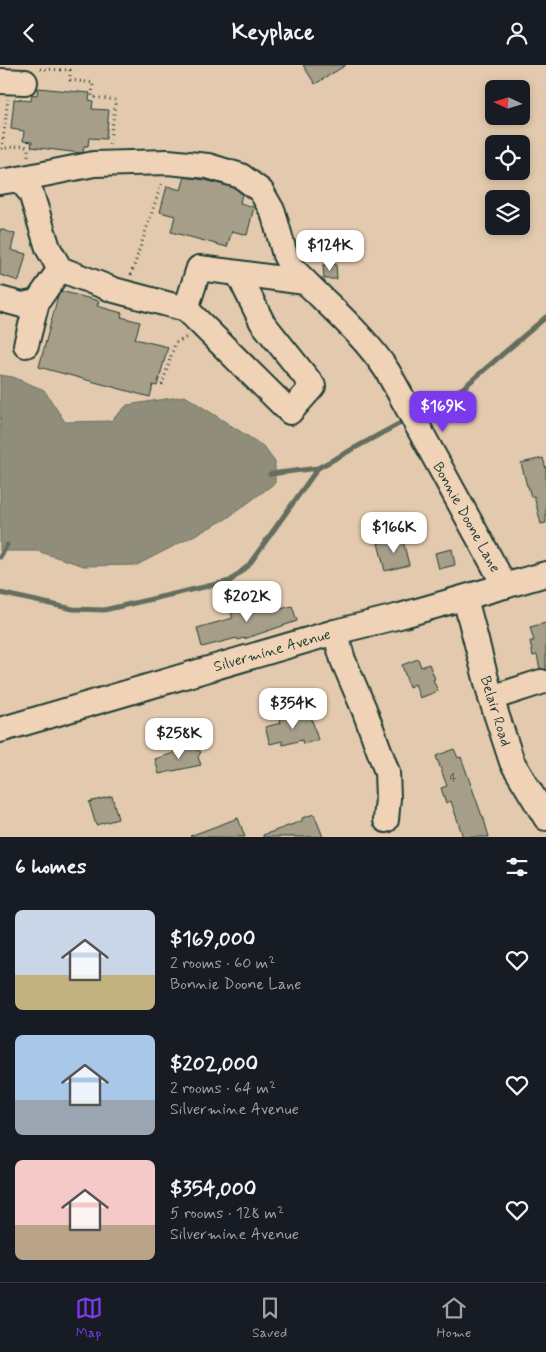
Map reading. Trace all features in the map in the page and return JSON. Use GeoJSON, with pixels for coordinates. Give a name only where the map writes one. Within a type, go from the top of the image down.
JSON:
{"type":"FeatureCollection","features":[{"type":"Feature","properties":{"kind":"street"},"geometry":{"type":"LineString","coordinates":[[0,81],[25,82]]}},
{"type":"Feature","properties":{"kind":"street","name":"Bonnie Doone Lane"},"geometry":{"type":"LineString","coordinates":[[15,180],[94,164],[168,162],[208,166],[241,176],[261,191],[273,212],[285,255],[291,267],[366,342],[388,372],[505,586]]}},
{"type":"Feature","properties":{"kind":"street"},"geometry":{"type":"LineString","coordinates":[[15,180],[31,193],[48,248],[60,269],[125,293],[186,309],[290,412],[313,386],[262,322],[238,273]]}},
{"type":"Feature","properties":{"kind":"street"},"geometry":{"type":"LineString","coordinates":[[186,309],[199,268],[305,282]]}},
{"type":"Feature","properties":{"kind":"street"},"geometry":{"type":"LineString","coordinates":[[26,345],[36,302],[60,269]]}},
{"type":"Feature","properties":{"kind":"street"},"geometry":{"type":"LineString","coordinates":[[0,299],[22,305],[36,302]]}},
{"type":"Feature","properties":{"kind":"street","name":"Silvermine Avenue"},"geometry":{"type":"LineString","coordinates":[[0,730],[335,632],[465,598],[546,574]]}},
{"type":"Feature","properties":{"kind":"street","name":"Belair Road"},"geometry":{"type":"LineString","coordinates":[[465,598],[491,698],[512,762],[540,793],[546,817]]}},
{"type":"Feature","properties":{"kind":"street"},"geometry":{"type":"LineString","coordinates":[[335,632],[343,660],[364,709],[387,772],[388,799],[386,820]]}},
{"type":"Feature","properties":{"kind":"street"},"geometry":{"type":"LineString","coordinates":[[491,698],[541,682]]}},
{"type":"Feature","properties":{"kind":"path"},"geometry":{"type":"LineString","coordinates":[[25,82],[37,69],[70,70],[70,80],[93,83],[92,97],[116,100],[107,164]]}},
{"type":"Feature","properties":{"kind":"path"},"geometry":{"type":"LineString","coordinates":[[6,111],[1,149],[24,145],[28,148],[15,180]]}},
{"type":"Feature","properties":{"kind":"path"},"geometry":{"type":"LineString","coordinates":[[125,293],[168,162]]}},
{"type":"Feature","properties":{"kind":"path"},"geometry":{"type":"LineString","coordinates":[[162,385],[174,343],[205,328]]}},
{"type":"Feature","properties":{"kind":"shaded area"},"geometry":{"type":"Polygon","coordinates":[[[0,375],[13,377],[44,390],[65,422],[111,421],[127,405],[185,396],[263,446],[275,462],[275,483],[226,519],[137,565],[84,566],[37,551],[0,551],[0,375]]]}},
{"type":"Feature","properties":{"kind":"building"},"geometry":{"type":"Polygon","coordinates":[[[303,65],[346,65],[315,84],[303,65]]]}},
{"type":"Feature","properties":{"kind":"building"},"geometry":{"type":"Polygon","coordinates":[[[38,88],[90,93],[89,100],[93,101],[92,109],[109,110],[106,139],[89,138],[88,146],[84,146],[81,153],[31,147],[32,142],[23,141],[24,131],[11,129],[14,99],[31,101],[32,94],[37,95],[38,88]]]}},
{"type":"Feature","properties":{"kind":"building"},"geometry":{"type":"Polygon","coordinates":[[[185,177],[235,188],[242,194],[240,203],[254,207],[247,235],[232,231],[227,247],[171,232],[175,216],[160,212],[167,186],[181,190],[185,177]]]}},
{"type":"Feature","properties":{"kind":"building"},"geometry":{"type":"Polygon","coordinates":[[[0,229],[15,234],[11,250],[26,254],[19,281],[0,275],[0,229]]]}},
{"type":"Feature","properties":{"kind":"building"},"geometry":{"type":"Polygon","coordinates":[[[336,264],[337,279],[324,279],[323,265],[336,264]]]}},
{"type":"Feature","properties":{"kind":"building"},"geometry":{"type":"Polygon","coordinates":[[[61,291],[99,301],[97,306],[122,313],[121,317],[140,322],[135,339],[168,347],[157,386],[153,385],[150,397],[39,367],[61,291]]]}},
{"type":"Feature","properties":{"kind":"building"},"geometry":{"type":"Polygon","coordinates":[[[543,458],[546,469],[546,523],[541,524],[534,496],[531,497],[521,463],[543,458]]]}},
{"type":"Feature","properties":{"kind":"building"},"geometry":{"type":"Polygon","coordinates":[[[402,537],[409,565],[385,571],[378,543],[402,537]]]}},
{"type":"Feature","properties":{"kind":"building"},"geometry":{"type":"Polygon","coordinates":[[[452,549],[455,565],[439,569],[435,553],[452,549]]]}},
{"type":"Feature","properties":{"kind":"building"},"geometry":{"type":"Polygon","coordinates":[[[257,596],[263,598],[265,606],[275,603],[277,610],[292,606],[297,621],[244,639],[238,640],[237,638],[202,647],[197,628],[233,618],[231,613],[250,606],[248,598],[257,596]]]}},
{"type":"Feature","properties":{"kind":"building"},"geometry":{"type":"Polygon","coordinates":[[[546,623],[546,670],[540,669],[537,655],[533,656],[530,641],[534,641],[530,627],[546,623]]]}},
{"type":"Feature","properties":{"kind":"building"},"geometry":{"type":"Polygon","coordinates":[[[418,659],[421,667],[429,664],[438,691],[420,698],[415,684],[409,687],[402,665],[418,659]]]}},
{"type":"Feature","properties":{"kind":"building"},"geometry":{"type":"Polygon","coordinates":[[[310,713],[318,740],[303,744],[302,740],[283,745],[282,741],[270,744],[265,727],[281,723],[280,719],[292,715],[293,718],[310,713]]]}},
{"type":"Feature","properties":{"kind":"building"},"geometry":{"type":"Polygon","coordinates":[[[195,744],[197,750],[201,752],[198,757],[201,765],[159,774],[155,759],[174,753],[173,750],[195,744]]]}},
{"type":"Feature","properties":{"kind":"building"},"geometry":{"type":"Polygon","coordinates":[[[454,749],[458,758],[461,757],[489,837],[463,837],[451,801],[446,803],[441,788],[447,786],[436,756],[454,749]]]}},
{"type":"Feature","properties":{"kind":"building"},"geometry":{"type":"Polygon","coordinates":[[[112,796],[118,819],[96,825],[89,802],[112,796]]]}},
{"type":"Feature","properties":{"kind":"building"},"geometry":{"type":"Polygon","coordinates":[[[314,814],[323,837],[263,837],[263,835],[302,821],[302,818],[314,814]]]}},
{"type":"Feature","properties":{"kind":"building"},"geometry":{"type":"Polygon","coordinates":[[[238,818],[245,837],[190,836],[238,818]]]}},
{"type":"Feature","properties":{"kind":"waterway"},"geometry":{"type":"LineString","coordinates":[[418,413],[463,388],[546,317]]}},
{"type":"Feature","properties":{"kind":"waterway"},"geometry":{"type":"LineString","coordinates":[[0,593],[73,609],[104,610],[230,581],[248,566],[318,468],[406,420]]}},
{"type":"Feature","properties":{"kind":"waterway"},"geometry":{"type":"LineString","coordinates":[[270,474],[318,468]]}},
{"type":"Feature","properties":{"kind":"waterway"},"geometry":{"type":"LineString","coordinates":[[0,557],[7,545]]}}]}
